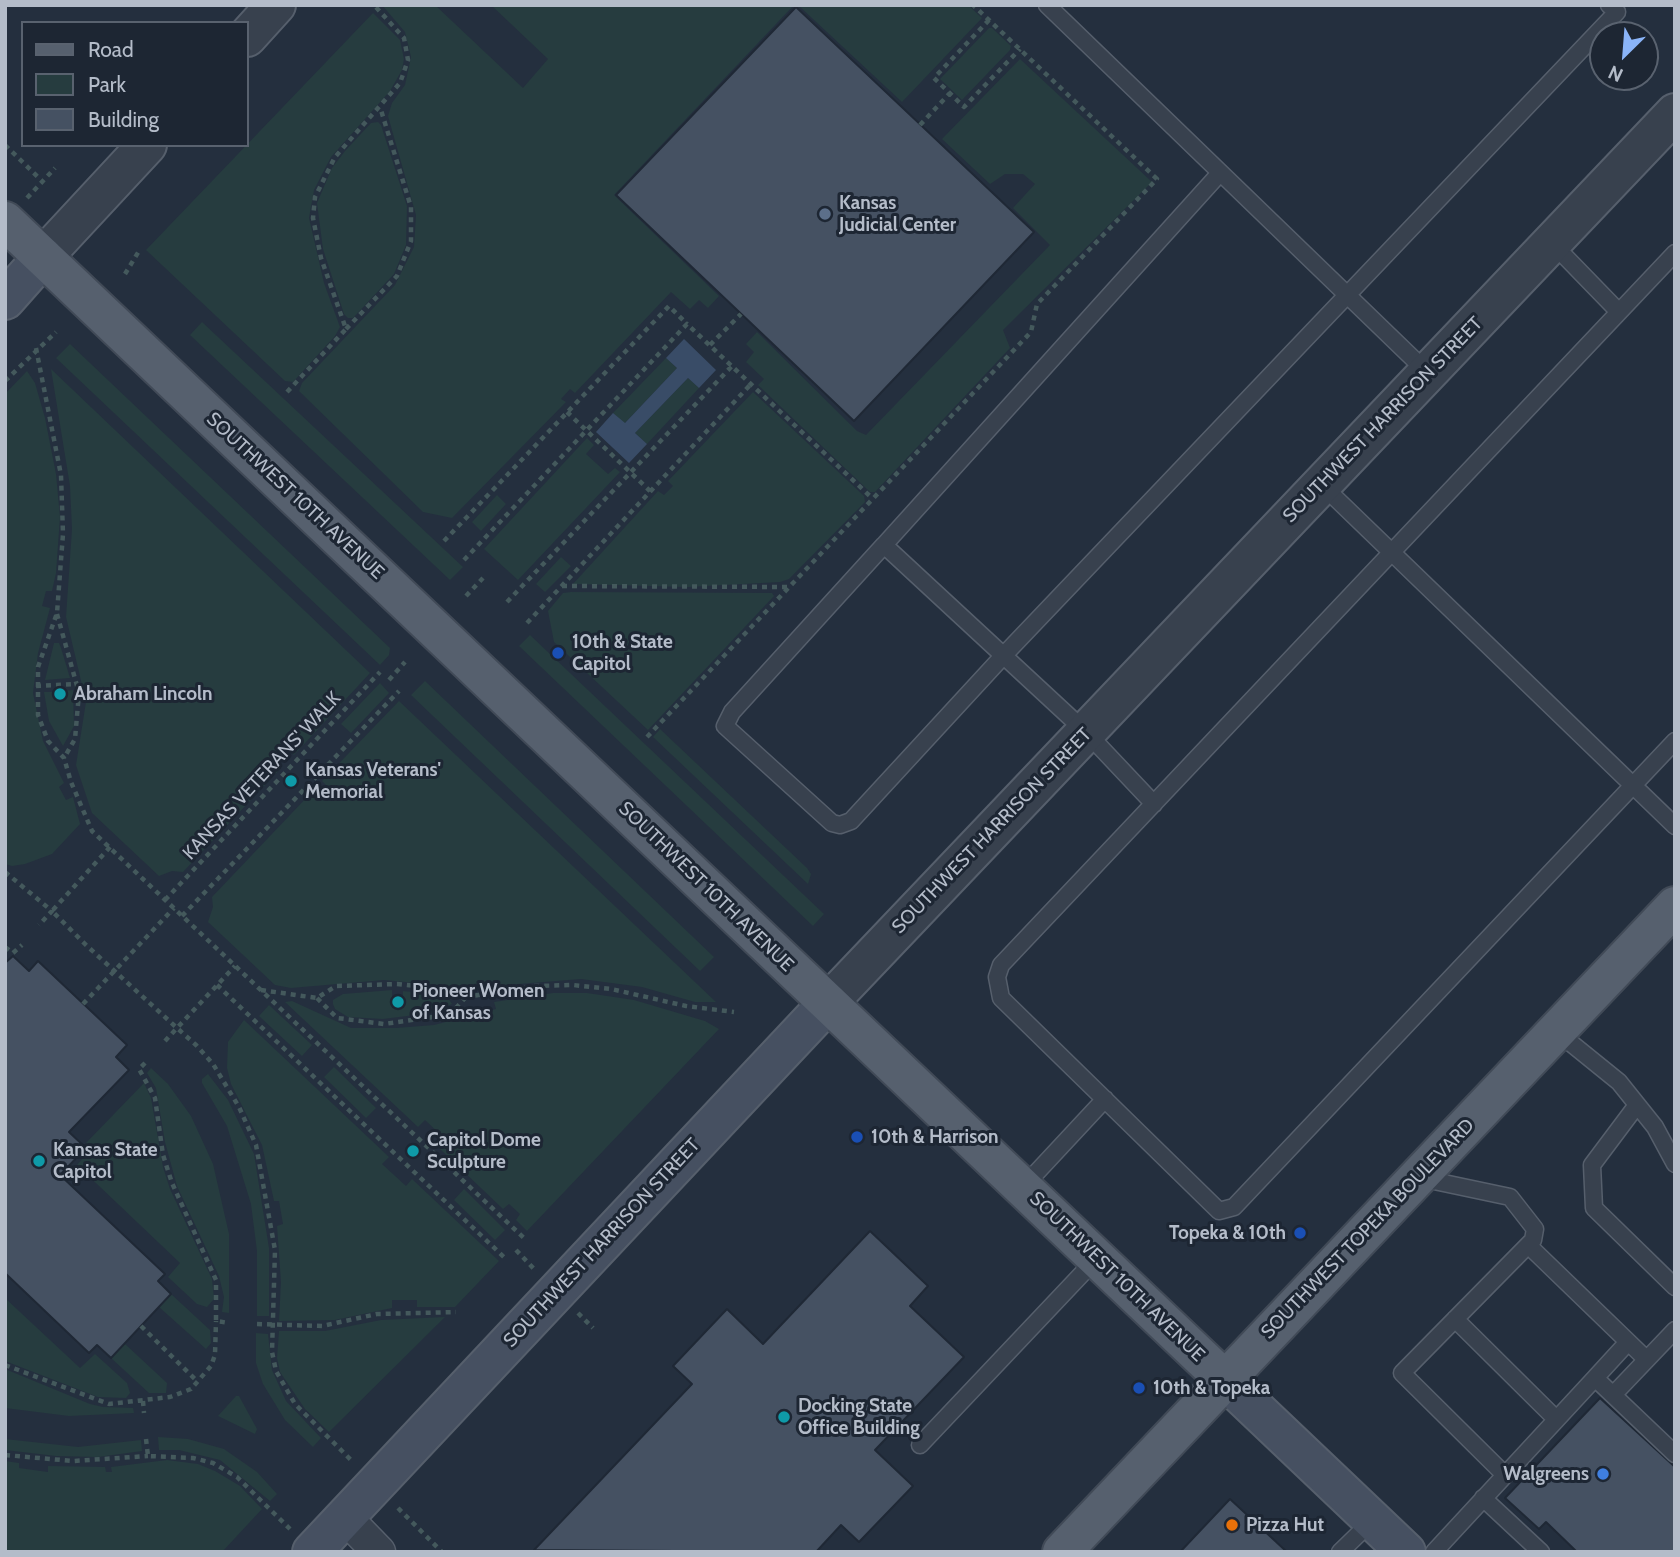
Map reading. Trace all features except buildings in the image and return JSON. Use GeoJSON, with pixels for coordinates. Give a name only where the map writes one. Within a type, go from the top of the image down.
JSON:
{"type":"FeatureCollection","features":[{"type":"Feature","properties":{"kind":"main road","name":"SOUTHWEST 10TH AVENUE"},"geometry":{"type":"LineString","coordinates":[[5,221],[1406,1552]]}},
{"type":"Feature","properties":{"kind":"main road"},"geometry":{"type":"LineString","coordinates":[[5,300],[43,257]]}},
{"type":"Feature","properties":{"kind":"main road","name":"SOUTHWEST TOPEKA BOULEVARD"},"geometry":{"type":"LineString","coordinates":[[1062,1552],[1675,906]]}},
{"type":"Feature","properties":{"kind":"main road","name":"SOUTHWEST HARRISON STREET"},"geometry":{"type":"LineString","coordinates":[[312,1551],[828,1003]]}},
{"type":"Feature","properties":{"kind":"street"},"geometry":{"type":"LineString","coordinates":[[248,36],[276,5]]}},
{"type":"Feature","properties":{"kind":"street","name":"SOUTHWEST HARRISON STREET"},"geometry":{"type":"LineString","coordinates":[[828,1003],[1675,113]]}},
{"type":"Feature","properties":{"kind":"street"},"geometry":{"type":"LineString","coordinates":[[43,257],[144,147]]}},
{"type":"Feature","properties":{"kind":"street"},"geometry":{"type":"LineString","coordinates":[[344,1517],[379,1552]]}},
{"type":"Feature","properties":{"kind":"lane"},"geometry":{"type":"LineString","coordinates":[[1047,5],[1427,373]]}},
{"type":"Feature","properties":{"kind":"lane"},"geometry":{"type":"LineString","coordinates":[[1220,173],[726,720],[727,730],[832,823],[845,824],[1617,12],[1609,5]]}},
{"type":"Feature","properties":{"kind":"lane"},"geometry":{"type":"LineString","coordinates":[[1552,243],[1619,312]]}},
{"type":"Feature","properties":{"kind":"lane"},"geometry":{"type":"LineString","coordinates":[[1675,253],[1001,965],[997,977],[1001,998],[1219,1211],[1234,1208],[1675,741]]}},
{"type":"Feature","properties":{"kind":"lane"},"geometry":{"type":"LineString","coordinates":[[1322,485],[1675,826]]}},
{"type":"Feature","properties":{"kind":"lane"},"geometry":{"type":"LineString","coordinates":[[884,545],[1086,732],[1154,804]]}},
{"type":"Feature","properties":{"kind":"lane"},"geometry":{"type":"LineString","coordinates":[[1556,1031],[1619,1082],[1655,1127],[1675,1164]]}},
{"type":"Feature","properties":{"kind":"lane"},"geometry":{"type":"LineString","coordinates":[[1023,1187],[1105,1099]]}},
{"type":"Feature","properties":{"kind":"lane"},"geometry":{"type":"LineString","coordinates":[[1637,1105],[1592,1165],[1594,1208],[1675,1287]]}},
{"type":"Feature","properties":{"kind":"lane"},"geometry":{"type":"LineString","coordinates":[[1417,1177],[1510,1196],[1535,1229],[1528,1245],[1402,1373],[1504,1474]]}},
{"type":"Feature","properties":{"kind":"lane"},"geometry":{"type":"LineString","coordinates":[[1528,1245],[1646,1359]]}},
{"type":"Feature","properties":{"kind":"lane"},"geometry":{"type":"LineString","coordinates":[[920,1445],[1097,1258]]}},
{"type":"Feature","properties":{"kind":"lane"},"geometry":{"type":"LineString","coordinates":[[1455,1319],[1556,1419]]}},
{"type":"Feature","properties":{"kind":"lane"},"geometry":{"type":"LineString","coordinates":[[1613,1395],[1675,1330]]}},
{"type":"Feature","properties":{"kind":"lane"},"geometry":{"type":"LineString","coordinates":[[1434,1552],[1628,1342]]}},
{"type":"Feature","properties":{"kind":"lane"},"geometry":{"type":"LineString","coordinates":[[1595,1377],[1673,1450]]}},
{"type":"Feature","properties":{"kind":"lane"},"geometry":{"type":"LineString","coordinates":[[1483,1498],[1541,1552]]}},
{"type":"Feature","properties":{"kind":"lane"},"geometry":{"type":"LineString","coordinates":[[1340,1552],[1373,1520]]}},
{"type":"Feature","properties":{"kind":"path"},"geometry":{"type":"LineString","coordinates":[[346,329],[321,258],[313,207],[328,167],[400,83],[408,60],[404,38],[374,5]]}},
{"type":"Feature","properties":{"kind":"path"},"geometry":{"type":"LineString","coordinates":[[647,737],[1031,332],[1037,304],[1157,179],[973,5]]}},
{"type":"Feature","properties":{"kind":"path"},"geometry":{"type":"LineString","coordinates":[[989,20],[934,78],[964,107],[1020,49]]}},
{"type":"Feature","properties":{"kind":"path"},"geometry":{"type":"LineString","coordinates":[[920,125],[950,93]]}},
{"type":"Feature","properties":{"kind":"path"},"geometry":{"type":"LineString","coordinates":[[288,392],[397,276],[411,241],[411,207],[380,107]]}},
{"type":"Feature","properties":{"kind":"path"},"geometry":{"type":"LineString","coordinates":[[5,145],[43,182]]}},
{"type":"Feature","properties":{"kind":"path"},"geometry":{"type":"LineString","coordinates":[[5,221],[55,168]]}},
{"type":"Feature","properties":{"kind":"path"},"geometry":{"type":"LineString","coordinates":[[125,274],[139,251]]}},
{"type":"Feature","properties":{"kind":"path"},"geometry":{"type":"LineString","coordinates":[[444,541],[669,306],[872,498]]}},
{"type":"Feature","properties":{"kind":"path"},"geometry":{"type":"LineString","coordinates":[[710,345],[741,314]]}},
{"type":"Feature","properties":{"kind":"path"},"geometry":{"type":"LineString","coordinates":[[464,560],[687,324]]}},
{"type":"Feature","properties":{"kind":"path"},"geometry":{"type":"LineString","coordinates":[[5,381],[36,348],[56,332]]}},
{"type":"Feature","properties":{"kind":"path"},"geometry":{"type":"LineString","coordinates":[[36,348],[61,475],[63,534],[57,613],[76,684],[78,722],[75,739],[64,758]]}},
{"type":"Feature","properties":{"kind":"path"},"geometry":{"type":"LineString","coordinates":[[507,603],[732,366]]}},
{"type":"Feature","properties":{"kind":"path"},"geometry":{"type":"LineString","coordinates":[[527,623],[751,384]]}},
{"type":"Feature","properties":{"kind":"path"},"geometry":{"type":"LineString","coordinates":[[567,412],[650,491]]}},
{"type":"Feature","properties":{"kind":"path"},"geometry":{"type":"LineString","coordinates":[[466,596],[483,578]]}},
{"type":"Feature","properties":{"kind":"path"},"geometry":{"type":"LineString","coordinates":[[562,586],[788,587]]}},
{"type":"Feature","properties":{"kind":"path"},"geometry":{"type":"LineString","coordinates":[[57,613],[45,640],[36,686],[38,715],[48,741],[64,758],[92,831],[525,1239]]}},
{"type":"Feature","properties":{"kind":"path"},"geometry":{"type":"LineString","coordinates":[[389,680],[405,662]]}},
{"type":"Feature","properties":{"kind":"path","name":"KANSAS VETERANS' WALK"},"geometry":{"type":"LineString","coordinates":[[165,900],[380,672]]}},
{"type":"Feature","properties":{"kind":"path"},"geometry":{"type":"LineString","coordinates":[[36,686],[76,684]]}},
{"type":"Feature","properties":{"kind":"path","name":"KANSAS VETERANS' WALK"},"geometry":{"type":"LineString","coordinates":[[182,916],[400,691]]}},
{"type":"Feature","properties":{"kind":"path"},"geometry":{"type":"LineString","coordinates":[[39,925],[110,847]]}},
{"type":"Feature","properties":{"kind":"path"},"geometry":{"type":"LineString","coordinates":[[5,872],[52,911],[213,1065],[239,1107],[256,1145],[275,1250],[275,1326],[272,1352],[284,1388],[295,1404],[442,1552]]}},
{"type":"Feature","properties":{"kind":"path"},"geometry":{"type":"LineString","coordinates":[[83,1004],[174,908]]}},
{"type":"Feature","properties":{"kind":"path"},"geometry":{"type":"LineString","coordinates":[[5,947],[13,953],[22,945]]}},
{"type":"Feature","properties":{"kind":"path"},"geometry":{"type":"LineString","coordinates":[[164,1041],[235,966]]}},
{"type":"Feature","properties":{"kind":"path"},"geometry":{"type":"LineString","coordinates":[[317,998],[336,986],[397,984],[446,989],[466,997],[536,986],[573,985],[611,989],[686,1006],[734,1012]]}},
{"type":"Feature","properties":{"kind":"path"},"geometry":{"type":"LineString","coordinates":[[217,985],[506,1259]]}},
{"type":"Feature","properties":{"kind":"path"},"geometry":{"type":"LineString","coordinates":[[260,990],[317,998],[337,1018],[384,1024],[440,1016],[455,1009],[466,997]]}},
{"type":"Feature","properties":{"kind":"path"},"geometry":{"type":"LineString","coordinates":[[5,1365],[94,1401],[123,1405],[184,1393],[198,1382],[215,1355],[216,1280],[172,1183],[163,1155],[155,1098],[139,1069],[145,1063]]}},
{"type":"Feature","properties":{"kind":"path"},"geometry":{"type":"LineString","coordinates":[[257,1324],[323,1326],[377,1314],[456,1312]]}},
{"type":"Feature","properties":{"kind":"path"},"geometry":{"type":"LineString","coordinates":[[216,1321],[229,1323]]}},
{"type":"Feature","properties":{"kind":"path"},"geometry":{"type":"LineString","coordinates":[[141,1326],[198,1382]]}},
{"type":"Feature","properties":{"kind":"path"},"geometry":{"type":"LineString","coordinates":[[143,1401],[144,1413]]}},
{"type":"Feature","properties":{"kind":"path"},"geometry":{"type":"LineString","coordinates":[[146,1439],[148,1456]]}},
{"type":"Feature","properties":{"kind":"path"},"geometry":{"type":"LineString","coordinates":[[5,1455],[74,1461],[181,1456],[213,1463],[237,1478],[312,1551]]}},
{"type":"Feature","properties":{"kind":"green space"},"geometry":{"type":"Polygon","coordinates":[[[382,5],[435,5],[523,88],[548,59],[491,5],[794,5],[614,195],[719,296],[708,308],[699,300],[690,309],[671,292],[575,393],[570,389],[561,399],[566,402],[452,518],[423,512],[299,391],[302,383],[395,285],[414,247],[416,215],[388,116],[392,103],[405,85],[411,57],[405,32],[382,5]]]}},
{"type":"Feature","properties":{"kind":"green space"},"geometry":{"type":"Polygon","coordinates":[[[798,5],[968,5],[982,18],[902,102],[798,5]]]}},
{"type":"Feature","properties":{"kind":"green space"},"geometry":{"type":"Polygon","coordinates":[[[373,13],[400,40],[404,59],[402,70],[390,91],[331,157],[314,190],[309,218],[324,283],[340,327],[293,382],[285,381],[146,250],[245,147],[248,147],[248,144],[373,13]]]}},
{"type":"Feature","properties":{"kind":"green space"},"geometry":{"type":"Polygon","coordinates":[[[989,28],[1011,46],[1010,50],[962,100],[940,79],[989,28]]]}},
{"type":"Feature","properties":{"kind":"green space"},"geometry":{"type":"Polygon","coordinates":[[[1020,59],[1152,182],[1003,330],[1010,348],[875,492],[870,492],[758,385],[764,379],[746,362],[754,352],[746,344],[757,332],[857,431],[866,435],[1050,245],[1013,208],[1035,184],[1023,174],[1005,174],[990,184],[942,139],[1020,59]]]}},
{"type":"Feature","properties":{"kind":"green space"},"geometry":{"type":"Polygon","coordinates":[[[378,122],[407,206],[406,245],[394,274],[353,318],[348,318],[344,314],[323,249],[317,203],[332,168],[371,123],[378,122]]]}},
{"type":"Feature","properties":{"kind":"green space"},"geometry":{"type":"Polygon","coordinates":[[[202,322],[463,567],[450,580],[190,335],[202,322]]]}},
{"type":"Feature","properties":{"kind":"green space"},"geometry":{"type":"Polygon","coordinates":[[[70,344],[390,648],[389,655],[380,665],[56,358],[70,344]]]}},
{"type":"Feature","properties":{"kind":"green space"},"geometry":{"type":"Polygon","coordinates":[[[666,358],[677,368],[624,424],[613,413],[666,358]]]}},
{"type":"Feature","properties":{"kind":"green space"},"geometry":{"type":"Polygon","coordinates":[[[51,369],[370,673],[294,755],[288,750],[277,761],[282,767],[183,872],[172,871],[159,876],[92,813],[76,765],[86,702],[66,617],[72,529],[70,486],[51,369]]]}},
{"type":"Feature","properties":{"kind":"green space"},"geometry":{"type":"Polygon","coordinates":[[[27,371],[35,383],[45,418],[56,474],[60,517],[56,573],[52,591],[46,591],[42,606],[50,608],[38,653],[33,693],[43,741],[64,783],[59,787],[66,800],[73,797],[80,824],[52,854],[12,866],[5,864],[5,394],[27,371]]]}},
{"type":"Feature","properties":{"kind":"green space"},"geometry":{"type":"Polygon","coordinates":[[[688,378],[699,388],[647,444],[635,433],[688,378]]]}},
{"type":"Feature","properties":{"kind":"green space"},"geometry":{"type":"Polygon","coordinates":[[[753,392],[864,496],[865,502],[789,579],[780,582],[688,587],[573,584],[658,491],[664,495],[673,486],[668,481],[753,392]]]}},
{"type":"Feature","properties":{"kind":"green space"},"geometry":{"type":"Polygon","coordinates":[[[587,438],[594,445],[586,454],[608,474],[615,468],[620,472],[518,580],[484,549],[587,438]]]}},
{"type":"Feature","properties":{"kind":"green space"},"geometry":{"type":"Polygon","coordinates":[[[497,495],[506,504],[481,531],[472,522],[497,495]]]}},
{"type":"Feature","properties":{"kind":"green space"},"geometry":{"type":"Polygon","coordinates":[[[561,557],[571,566],[545,592],[536,584],[561,557]]]}},
{"type":"Feature","properties":{"kind":"green space"},"geometry":{"type":"Polygon","coordinates":[[[563,593],[772,593],[774,596],[648,730],[554,642],[548,611],[563,593]]]}},
{"type":"Feature","properties":{"kind":"green space"},"geometry":{"type":"Polygon","coordinates":[[[530,635],[824,914],[813,926],[519,646],[530,635]]]}},
{"type":"Feature","properties":{"kind":"green space"},"geometry":{"type":"Polygon","coordinates":[[[54,643],[59,643],[70,678],[45,680],[54,643]]]}},
{"type":"Feature","properties":{"kind":"green space"},"geometry":{"type":"Polygon","coordinates":[[[425,681],[714,957],[700,971],[411,695],[425,681]]]}},
{"type":"Feature","properties":{"kind":"green space"},"geometry":{"type":"Polygon","coordinates":[[[380,683],[389,693],[351,733],[341,724],[380,683]]]}},
{"type":"Feature","properties":{"kind":"green space"},"geometry":{"type":"Polygon","coordinates":[[[73,690],[74,726],[63,746],[49,721],[44,692],[55,692],[56,699],[63,699],[63,691],[73,690]]]}},
{"type":"Feature","properties":{"kind":"green space"},"geometry":{"type":"Polygon","coordinates":[[[399,701],[716,1002],[695,1002],[642,987],[581,979],[469,988],[384,980],[291,988],[275,985],[208,922],[213,907],[212,897],[310,794],[316,799],[328,787],[322,781],[399,701]]]}},
{"type":"Feature","properties":{"kind":"green space"},"geometry":{"type":"Polygon","coordinates":[[[660,729],[807,868],[811,874],[808,884],[653,737],[660,729]]]}},
{"type":"Feature","properties":{"kind":"green space"},"geometry":{"type":"Polygon","coordinates":[[[392,990],[392,1008],[403,1007],[403,991],[440,995],[448,998],[452,1004],[431,1013],[383,1019],[348,1017],[335,1009],[333,1004],[333,1000],[343,994],[392,990]]]}},
{"type":"Feature","properties":{"kind":"green space"},"geometry":{"type":"Polygon","coordinates":[[[553,993],[587,993],[634,1000],[705,1021],[719,1029],[527,1231],[516,1220],[520,1214],[509,1204],[503,1209],[440,1149],[447,1141],[425,1120],[418,1127],[285,1002],[292,1001],[351,1028],[396,1028],[434,1025],[496,1009],[494,1002],[553,993]]]}},
{"type":"Feature","properties":{"kind":"green space"},"geometry":{"type":"Polygon","coordinates":[[[269,1005],[312,1045],[302,1056],[259,1016],[269,1005]]]}},
{"type":"Feature","properties":{"kind":"green space"},"geometry":{"type":"Polygon","coordinates":[[[244,1020],[389,1157],[382,1164],[406,1186],[412,1179],[499,1261],[455,1307],[417,1307],[417,1300],[392,1300],[392,1308],[335,1320],[279,1321],[281,1282],[277,1226],[283,1224],[279,1201],[274,1201],[262,1145],[231,1084],[227,1068],[228,1042],[244,1020]]]}},
{"type":"Feature","properties":{"kind":"green space"},"geometry":{"type":"Polygon","coordinates":[[[334,1067],[376,1108],[366,1118],[324,1077],[334,1067]]]}},
{"type":"Feature","properties":{"kind":"green space"},"geometry":{"type":"Polygon","coordinates":[[[151,1068],[168,1084],[191,1116],[213,1164],[229,1234],[229,1313],[222,1312],[224,1297],[219,1276],[177,1186],[165,1142],[156,1088],[147,1073],[151,1068]]]}},
{"type":"Feature","properties":{"kind":"green space"},"geometry":{"type":"Polygon","coordinates":[[[208,1074],[228,1100],[254,1154],[269,1248],[269,1316],[257,1316],[257,1251],[251,1204],[227,1126],[202,1083],[202,1079],[208,1074]]]}},
{"type":"Feature","properties":{"kind":"green space"},"geometry":{"type":"Polygon","coordinates":[[[144,1083],[151,1098],[163,1167],[170,1189],[212,1279],[214,1299],[207,1307],[197,1304],[168,1277],[180,1263],[77,1165],[91,1149],[86,1143],[144,1083]]]}},
{"type":"Feature","properties":{"kind":"green space"},"geometry":{"type":"Polygon","coordinates":[[[464,1189],[505,1230],[495,1240],[454,1200],[464,1189]]]}},
{"type":"Feature","properties":{"kind":"green space"},"geometry":{"type":"Polygon","coordinates":[[[171,1294],[210,1330],[211,1343],[206,1349],[159,1307],[171,1294]]]}},
{"type":"Feature","properties":{"kind":"green space"},"geometry":{"type":"Polygon","coordinates":[[[5,1298],[80,1368],[95,1354],[127,1383],[130,1393],[126,1398],[98,1397],[5,1361],[5,1298]]]}},
{"type":"Feature","properties":{"kind":"green space"},"geometry":{"type":"Polygon","coordinates":[[[445,1317],[329,1432],[305,1409],[280,1372],[277,1358],[279,1331],[325,1331],[381,1320],[445,1317]]]}},
{"type":"Feature","properties":{"kind":"green space"},"geometry":{"type":"Polygon","coordinates":[[[256,1333],[268,1334],[272,1370],[286,1401],[321,1438],[313,1447],[285,1420],[263,1384],[256,1363],[256,1333]]]}},
{"type":"Feature","properties":{"kind":"green space"},"geometry":{"type":"Polygon","coordinates":[[[125,1344],[167,1383],[166,1393],[149,1393],[111,1358],[125,1344]]]}},
{"type":"Feature","properties":{"kind":"green space"},"geometry":{"type":"Polygon","coordinates":[[[5,1369],[90,1404],[133,1408],[134,1413],[69,1416],[5,1408],[5,1369]]]}},
{"type":"Feature","properties":{"kind":"green space"},"geometry":{"type":"Polygon","coordinates":[[[239,1396],[257,1429],[255,1434],[218,1416],[239,1396]]]}},
{"type":"Feature","properties":{"kind":"green space"},"geometry":{"type":"Polygon","coordinates":[[[158,1437],[188,1439],[224,1449],[257,1472],[277,1494],[270,1501],[220,1460],[179,1450],[159,1450],[158,1437]]]}},
{"type":"Feature","properties":{"kind":"green space"},"geometry":{"type":"Polygon","coordinates":[[[5,1439],[78,1447],[141,1440],[142,1451],[98,1457],[56,1456],[5,1450],[5,1439]]]}},
{"type":"Feature","properties":{"kind":"green space"},"geometry":{"type":"Polygon","coordinates":[[[167,1460],[198,1464],[215,1471],[240,1486],[262,1509],[222,1552],[5,1552],[5,1461],[19,1463],[19,1468],[48,1472],[48,1466],[105,1467],[106,1472],[112,1472],[111,1467],[167,1460]]]}},
{"type":"Feature","properties":{"kind":"water"},"geometry":{"type":"Polygon","coordinates":[[[684,339],[716,370],[699,388],[688,378],[635,433],[647,444],[629,463],[596,432],[613,413],[625,423],[677,368],[666,358],[684,339]]]}},
{"type":"Feature","properties":{"kind":"place","name":"Kansas Judicial Center"},"geometry":{"type":"Point","coordinates":[825,214]}},
{"type":"Feature","properties":{"kind":"place","name":"10th & State Capitol"},"geometry":{"type":"Point","coordinates":[558,653]}},
{"type":"Feature","properties":{"kind":"place","name":"Abraham Lincoln"},"geometry":{"type":"Point","coordinates":[60,694]}},
{"type":"Feature","properties":{"kind":"place","name":"Kansas Veterans' Memorial"},"geometry":{"type":"Point","coordinates":[291,781]}},
{"type":"Feature","properties":{"kind":"place","name":"Pioneer Women of Kansas"},"geometry":{"type":"Point","coordinates":[398,1002]}},
{"type":"Feature","properties":{"kind":"place","name":"10th & Harrison"},"geometry":{"type":"Point","coordinates":[857,1137]}},
{"type":"Feature","properties":{"kind":"place","name":"Capitol Dome Sculpture"},"geometry":{"type":"Point","coordinates":[413,1151]}},
{"type":"Feature","properties":{"kind":"place","name":"Kansas State Capitol"},"geometry":{"type":"Point","coordinates":[39,1161]}},
{"type":"Feature","properties":{"kind":"place","name":"Topeka & 10th"},"geometry":{"type":"Point","coordinates":[1300,1233]}},
{"type":"Feature","properties":{"kind":"place","name":"10th & Topeka"},"geometry":{"type":"Point","coordinates":[1139,1388]}},
{"type":"Feature","properties":{"kind":"place","name":"Docking State Office Building"},"geometry":{"type":"Point","coordinates":[784,1417]}},
{"type":"Feature","properties":{"kind":"place","name":"Walgreens"},"geometry":{"type":"Point","coordinates":[1603,1474]}},
{"type":"Feature","properties":{"kind":"place","name":"Pizza Hut"},"geometry":{"type":"Point","coordinates":[1232,1525]}}]}
